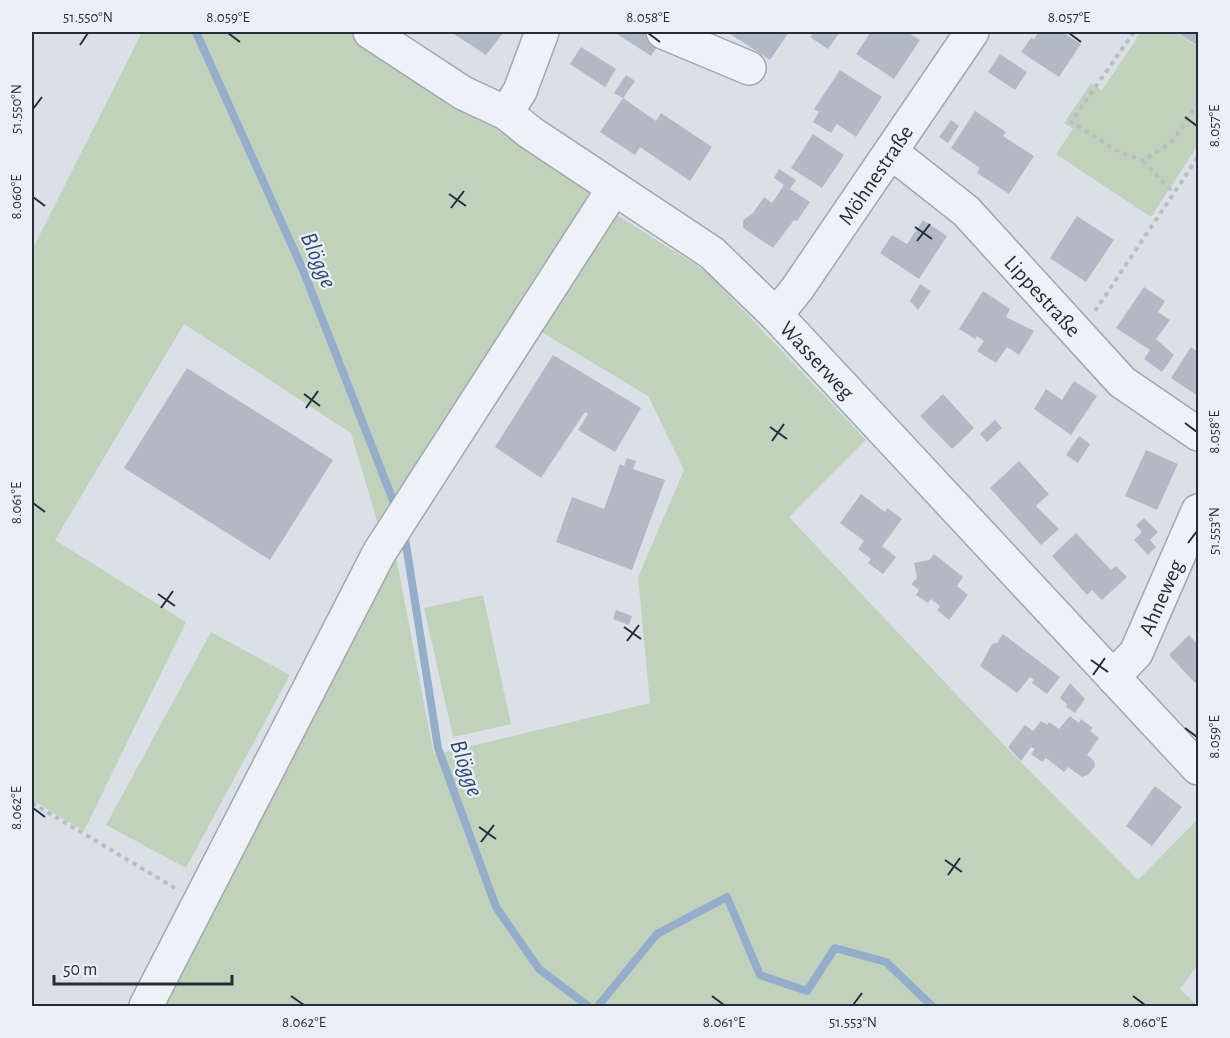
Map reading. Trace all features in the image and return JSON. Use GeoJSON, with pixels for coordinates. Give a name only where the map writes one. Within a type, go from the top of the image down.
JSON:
{"type":"FeatureCollection","features":[{"type":"Feature","properties":{"kind":"street","name":"Wasserweg"},"geometry":{"type":"LineString","coordinates":[[370,32],[463,93],[507,113],[531,133],[712,253],[776,315],[1198,768]]}},
{"type":"Feature","properties":{"kind":"street"},"geometry":{"type":"LineString","coordinates":[[507,113],[520,91],[542,32]]}},
{"type":"Feature","properties":{"kind":"street"},"geometry":{"type":"LineString","coordinates":[[663,32],[749,68]]}},
{"type":"Feature","properties":{"kind":"street","name":"Möhnestraße"},"geometry":{"type":"LineString","coordinates":[[776,315],[797,289],[972,32]]}},
{"type":"Feature","properties":{"kind":"street","name":"Lippestraße"},"geometry":{"type":"LineString","coordinates":[[891,152],[966,211],[1122,382],[1198,434]]}},
{"type":"Feature","properties":{"kind":"street"},"geometry":{"type":"LineString","coordinates":[[146,1006],[379,553],[614,188]]}},
{"type":"Feature","properties":{"kind":"street","name":"Ahneweg"},"geometry":{"type":"LineString","coordinates":[[1113,676],[1136,652],[1198,512]]}},
{"type":"Feature","properties":{"kind":"path"},"geometry":{"type":"LineString","coordinates":[[1134,32],[1071,122],[1116,150],[1143,161],[1174,193]]}},
{"type":"Feature","properties":{"kind":"path"},"geometry":{"type":"LineString","coordinates":[[1143,161],[1174,140],[1198,102]]}},
{"type":"Feature","properties":{"kind":"path"},"geometry":{"type":"LineString","coordinates":[[1078,335],[1198,157]]}},
{"type":"Feature","properties":{"kind":"path"},"geometry":{"type":"LineString","coordinates":[[32,803],[199,903]]}},
{"type":"Feature","properties":{"kind":"green space"},"geometry":{"type":"Polygon","coordinates":[[[142,32],[363,32],[601,194],[382,538],[351,433],[184,324],[55,540],[186,622],[84,831],[32,800],[32,250],[142,32]]]}},
{"type":"Feature","properties":{"kind":"green space"},"geometry":{"type":"Polygon","coordinates":[[[1141,32],[1175,32],[1198,47],[1198,145],[1151,217],[1056,154],[1073,129],[1064,123],[1091,83],[1102,90],[1141,32]]]}},
{"type":"Feature","properties":{"kind":"green space"},"geometry":{"type":"Polygon","coordinates":[[[606,208],[707,272],[866,440],[789,517],[1005,746],[1138,880],[1198,819],[1198,965],[1180,989],[1198,1006],[151,1006],[392,536],[434,755],[650,703],[638,577],[684,470],[648,396],[530,325],[606,208]]]}},
{"type":"Feature","properties":{"kind":"green space"},"geometry":{"type":"Polygon","coordinates":[[[483,595],[511,724],[453,737],[424,608],[483,595]]]}},
{"type":"Feature","properties":{"kind":"green space"},"geometry":{"type":"Polygon","coordinates":[[[211,632],[290,675],[186,868],[106,825],[211,632]]]}},
{"type":"Feature","properties":{"kind":"building"},"geometry":{"type":"Polygon","coordinates":[[[451,32],[504,32],[486,55],[451,32]]]}},
{"type":"Feature","properties":{"kind":"building"},"geometry":{"type":"Polygon","coordinates":[[[614,32],[650,32],[662,40],[651,56],[614,32]]]}},
{"type":"Feature","properties":{"kind":"building"},"geometry":{"type":"Polygon","coordinates":[[[727,32],[789,32],[770,60],[727,32]]]}},
{"type":"Feature","properties":{"kind":"building"},"geometry":{"type":"Polygon","coordinates":[[[814,32],[840,32],[828,49],[810,37],[814,32]]]}},
{"type":"Feature","properties":{"kind":"building"},"geometry":{"type":"Polygon","coordinates":[[[871,32],[907,32],[920,40],[894,79],[856,54],[871,32]]]}},
{"type":"Feature","properties":{"kind":"building"},"geometry":{"type":"Polygon","coordinates":[[[1039,32],[1062,32],[1081,44],[1059,77],[1021,52],[1031,38],[1034,39],[1039,32]]]}},
{"type":"Feature","properties":{"kind":"building"},"geometry":{"type":"Polygon","coordinates":[[[1176,32],[1198,32],[1198,46],[1176,32]]]}},
{"type":"Feature","properties":{"kind":"building"},"geometry":{"type":"Polygon","coordinates":[[[581,47],[616,69],[605,87],[570,64],[581,47]]]}},
{"type":"Feature","properties":{"kind":"building"},"geometry":{"type":"Polygon","coordinates":[[[1000,54],[1027,72],[1015,90],[988,72],[1000,54]]]}},
{"type":"Feature","properties":{"kind":"building"},"geometry":{"type":"Polygon","coordinates":[[[840,70],[882,97],[856,137],[837,124],[831,133],[813,122],[819,112],[814,109],[840,70]]]}},
{"type":"Feature","properties":{"kind":"building"},"geometry":{"type":"Polygon","coordinates":[[[626,75],[635,81],[623,98],[614,93],[626,75]]]}},
{"type":"Feature","properties":{"kind":"building"},"geometry":{"type":"Polygon","coordinates":[[[623,98],[656,121],[661,113],[712,147],[690,181],[640,147],[635,155],[600,132],[623,98]]]}},
{"type":"Feature","properties":{"kind":"building"},"geometry":{"type":"Polygon","coordinates":[[[975,111],[1006,132],[1003,136],[1034,156],[1009,194],[977,173],[980,168],[951,148],[975,111]]]}},
{"type":"Feature","properties":{"kind":"building"},"geometry":{"type":"Polygon","coordinates":[[[951,120],[959,126],[948,143],[939,137],[951,120]]]}},
{"type":"Feature","properties":{"kind":"building"},"geometry":{"type":"Polygon","coordinates":[[[813,134],[844,155],[822,188],[791,168],[813,134]]]}},
{"type":"Feature","properties":{"kind":"building"},"geometry":{"type":"Polygon","coordinates":[[[779,169],[796,180],[790,189],[810,202],[773,248],[743,228],[743,220],[753,213],[764,197],[772,203],[784,185],[774,178],[779,169]]]}},
{"type":"Feature","properties":{"kind":"building"},"geometry":{"type":"Polygon","coordinates":[[[1077,216],[1114,240],[1086,282],[1050,258],[1077,216]]]}},
{"type":"Feature","properties":{"kind":"building"},"geometry":{"type":"Polygon","coordinates":[[[923,220],[947,236],[919,279],[880,253],[892,235],[907,244],[923,220]]]}},
{"type":"Feature","properties":{"kind":"building"},"geometry":{"type":"Polygon","coordinates":[[[920,284],[931,291],[918,310],[910,301],[920,284]]]}},
{"type":"Feature","properties":{"kind":"building"},"geometry":{"type":"Polygon","coordinates":[[[1144,287],[1165,301],[1158,312],[1170,320],[1156,339],[1174,355],[1162,372],[1144,359],[1150,350],[1116,328],[1144,287]]]}},
{"type":"Feature","properties":{"kind":"building"},"geometry":{"type":"Polygon","coordinates":[[[983,291],[1010,309],[1006,317],[1034,331],[1019,355],[1007,347],[996,363],[977,351],[984,341],[977,336],[975,339],[959,329],[983,291]]]}},
{"type":"Feature","properties":{"kind":"building"},"geometry":{"type":"Polygon","coordinates":[[[1191,347],[1198,352],[1198,396],[1171,378],[1191,347]]]}},
{"type":"Feature","properties":{"kind":"building"},"geometry":{"type":"Polygon","coordinates":[[[553,355],[641,408],[615,452],[578,430],[588,414],[585,412],[541,478],[495,447],[553,355]]]}},
{"type":"Feature","properties":{"kind":"building"},"geometry":{"type":"Polygon","coordinates":[[[187,368],[333,460],[270,560],[124,468],[187,368]]]}},
{"type":"Feature","properties":{"kind":"building"},"geometry":{"type":"Polygon","coordinates":[[[1074,381],[1097,396],[1071,435],[1034,409],[1046,389],[1062,400],[1074,381]]]}},
{"type":"Feature","properties":{"kind":"building"},"geometry":{"type":"Polygon","coordinates":[[[943,394],[974,428],[952,449],[920,416],[943,394]]]}},
{"type":"Feature","properties":{"kind":"building"},"geometry":{"type":"Polygon","coordinates":[[[995,420],[1002,428],[987,442],[980,434],[995,420]]]}},
{"type":"Feature","properties":{"kind":"building"},"geometry":{"type":"Polygon","coordinates":[[[1079,436],[1090,444],[1078,463],[1066,455],[1079,436]]]}},
{"type":"Feature","properties":{"kind":"building"},"geometry":{"type":"Polygon","coordinates":[[[1146,450],[1178,464],[1157,510],[1125,496],[1146,450]]]}},
{"type":"Feature","properties":{"kind":"building"},"geometry":{"type":"Polygon","coordinates":[[[627,458],[636,461],[633,469],[665,480],[632,570],[556,542],[572,497],[604,509],[620,464],[624,466],[627,458]]]}},
{"type":"Feature","properties":{"kind":"building"},"geometry":{"type":"Polygon","coordinates":[[[1019,461],[1049,494],[1036,506],[1059,529],[1041,545],[990,488],[1019,461]]]}},
{"type":"Feature","properties":{"kind":"building"},"geometry":{"type":"Polygon","coordinates":[[[861,494],[885,512],[887,508],[902,519],[882,546],[896,557],[883,574],[868,563],[871,559],[858,549],[864,541],[840,523],[861,494]]]}},
{"type":"Feature","properties":{"kind":"building"},"geometry":{"type":"Polygon","coordinates":[[[1144,518],[1158,532],[1150,540],[1156,547],[1148,555],[1134,540],[1142,532],[1136,525],[1144,518]]]}},
{"type":"Feature","properties":{"kind":"building"},"geometry":{"type":"Polygon","coordinates":[[[1076,533],[1111,570],[1116,566],[1127,577],[1102,600],[1092,590],[1087,595],[1052,556],[1076,533]]]}},
{"type":"Feature","properties":{"kind":"building"},"geometry":{"type":"Polygon","coordinates":[[[934,554],[963,577],[957,586],[968,595],[949,620],[937,610],[940,606],[931,599],[928,603],[916,595],[919,590],[911,584],[917,578],[914,563],[929,560],[934,554]]]}},
{"type":"Feature","properties":{"kind":"building"},"geometry":{"type":"Polygon","coordinates":[[[616,610],[632,616],[629,625],[613,619],[616,610]]]}},
{"type":"Feature","properties":{"kind":"building"},"geometry":{"type":"Polygon","coordinates":[[[1003,634],[1060,677],[1047,694],[1032,683],[1034,680],[1030,677],[1017,693],[980,666],[992,644],[997,643],[1003,634]]]}},
{"type":"Feature","properties":{"kind":"building"},"geometry":{"type":"Polygon","coordinates":[[[1189,635],[1198,645],[1198,680],[1195,683],[1169,655],[1189,635]]]}},
{"type":"Feature","properties":{"kind":"building"},"geometry":{"type":"Polygon","coordinates":[[[1070,683],[1085,699],[1075,713],[1066,707],[1067,704],[1060,698],[1070,683]]]}},
{"type":"Feature","properties":{"kind":"building"},"geometry":{"type":"Polygon","coordinates":[[[1070,716],[1079,723],[1081,719],[1093,728],[1090,731],[1099,738],[1087,755],[1094,761],[1095,766],[1088,775],[1082,777],[1068,767],[1064,772],[1046,758],[1042,762],[1031,754],[1035,749],[1031,747],[1021,761],[1008,747],[1025,725],[1033,731],[1041,721],[1047,725],[1049,722],[1059,729],[1070,716]]]}},
{"type":"Feature","properties":{"kind":"building"},"geometry":{"type":"Polygon","coordinates":[[[1155,786],[1182,807],[1152,846],[1126,826],[1155,786]]]}},
{"type":"Feature","properties":{"kind":"waterway","name":"Blögge"},"geometry":{"type":"LineString","coordinates":[[196,32],[303,270],[396,508]]}},
{"type":"Feature","properties":{"kind":"waterway","name":"Blögge"},"geometry":{"type":"LineString","coordinates":[[405,538],[438,748],[496,907],[539,969],[588,1006]]}},
{"type":"Feature","properties":{"kind":"waterway","name":"Blögge"},"geometry":{"type":"LineString","coordinates":[[598,1006],[657,934],[727,897],[760,975],[807,991],[835,948],[886,962],[932,1006]]}}]}
